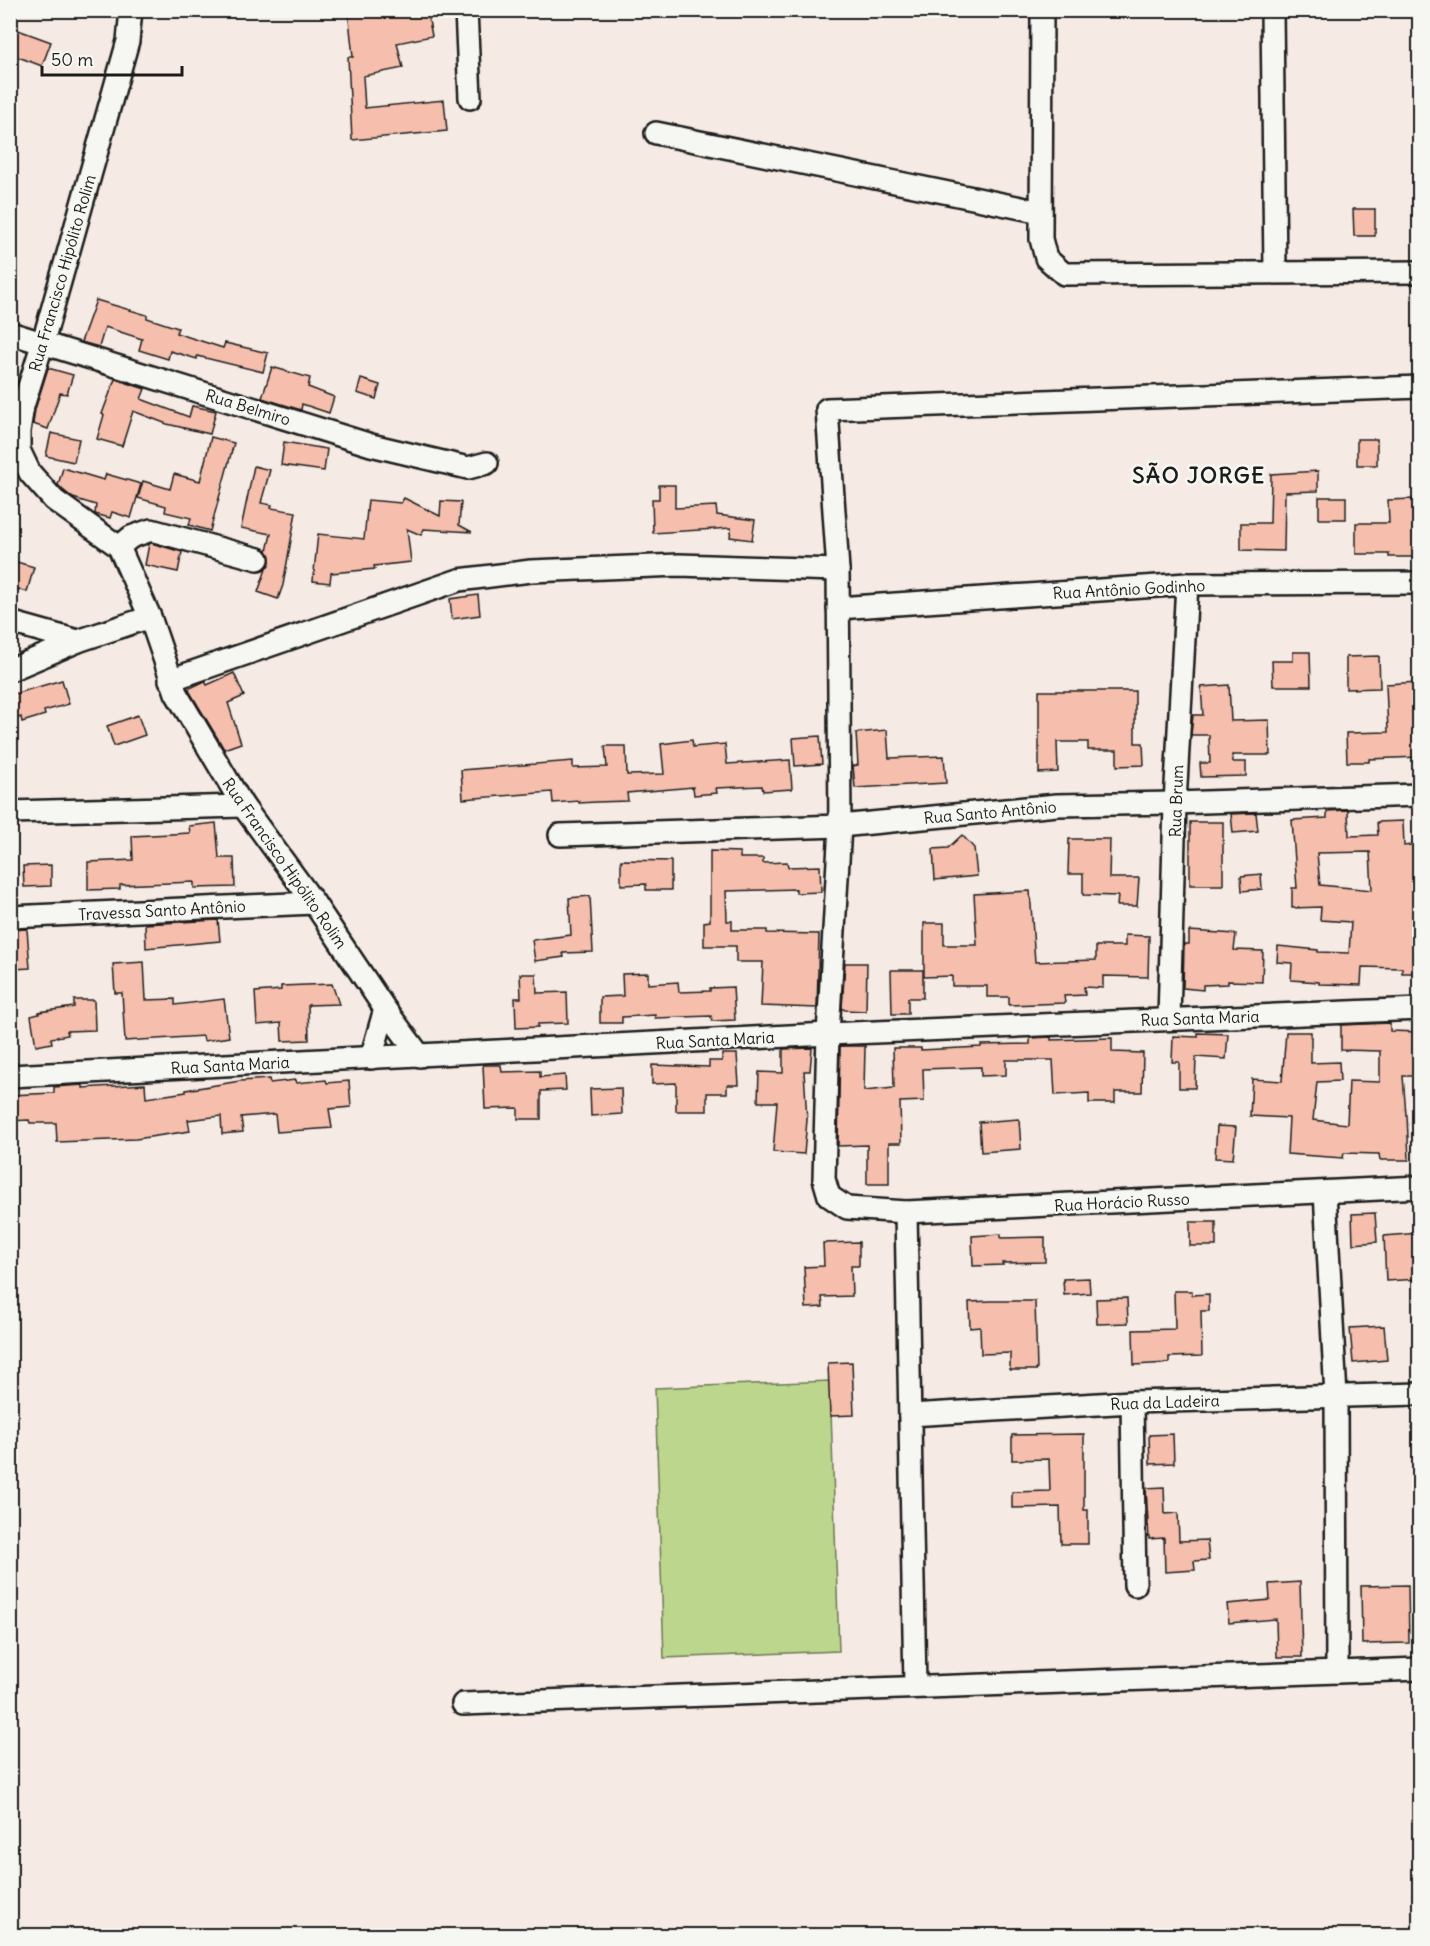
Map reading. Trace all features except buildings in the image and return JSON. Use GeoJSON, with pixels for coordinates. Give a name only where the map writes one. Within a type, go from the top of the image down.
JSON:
{"type":"FeatureCollection","features":[{"type":"Feature","properties":{"kind":"street","name":"Rua Francisco Hipólito Rolim"},"geometry":{"type":"LineString","coordinates":[[131,10],[128,41],[20,422],[19,450],[30,473],[54,500],[118,547],[150,617],[170,680],[243,806],[314,903],[385,1009],[420,1056]]}},
{"type":"Feature","properties":{"kind":"street"},"geometry":{"type":"LineString","coordinates":[[466,10],[470,98]]}},
{"type":"Feature","properties":{"kind":"street"},"geometry":{"type":"LineString","coordinates":[[1042,10],[1041,239],[1046,258],[1064,273],[1419,272]]}},
{"type":"Feature","properties":{"kind":"street"},"geometry":{"type":"LineString","coordinates":[[1272,10],[1275,272]]}},
{"type":"Feature","properties":{"kind":"street"},"geometry":{"type":"LineString","coordinates":[[656,133],[1041,212]]}},
{"type":"Feature","properties":{"kind":"street","name":"Rua Belmiro"},"geometry":{"type":"LineString","coordinates":[[10,333],[371,446],[468,468],[487,463]]}},
{"type":"Feature","properties":{"kind":"street"},"geometry":{"type":"LineString","coordinates":[[828,1034],[840,826],[838,570],[827,409],[1419,387]]}},
{"type":"Feature","properties":{"kind":"street"},"geometry":{"type":"LineString","coordinates":[[118,547],[131,537],[151,530],[258,560]]}},
{"type":"Feature","properties":{"kind":"street"},"geometry":{"type":"LineString","coordinates":[[170,680],[459,580],[531,571],[679,565],[838,570]]}},
{"type":"Feature","properties":{"kind":"street","name":"Rua Antônio Godinho"},"geometry":{"type":"LineString","coordinates":[[838,608],[1187,584],[1419,583]]}},
{"type":"Feature","properties":{"kind":"street","name":"Rua Brum"},"geometry":{"type":"LineString","coordinates":[[1169,1019],[1175,803],[1187,584]]}},
{"type":"Feature","properties":{"kind":"street"},"geometry":{"type":"LineString","coordinates":[[10,670],[78,641],[150,617]]}},
{"type":"Feature","properties":{"kind":"street"},"geometry":{"type":"LineString","coordinates":[[10,622],[78,641]]}},
{"type":"Feature","properties":{"kind":"street","name":"Rua Santo Antônio"},"geometry":{"type":"LineString","coordinates":[[560,835],[840,826],[1057,805],[1419,795]]}},
{"type":"Feature","properties":{"kind":"street"},"geometry":{"type":"LineString","coordinates":[[10,812],[243,806]]}},
{"type":"Feature","properties":{"kind":"street","name":"Travessa Santo Antônio"},"geometry":{"type":"LineString","coordinates":[[10,917],[314,903]]}},
{"type":"Feature","properties":{"kind":"street"},"geometry":{"type":"LineString","coordinates":[[371,1058],[385,1009]]}},
{"type":"Feature","properties":{"kind":"street","name":"Rua Santa Maria"},"geometry":{"type":"LineString","coordinates":[[10,1077],[828,1034],[1419,1009]]}},
{"type":"Feature","properties":{"kind":"street","name":"Rua Horácio Russo"},"geometry":{"type":"LineString","coordinates":[[828,1034],[824,1179],[829,1196],[847,1208],[906,1212],[1419,1187]]}},
{"type":"Feature","properties":{"kind":"street"},"geometry":{"type":"LineString","coordinates":[[1325,1192],[1336,1397],[1337,1672]]}},
{"type":"Feature","properties":{"kind":"street"},"geometry":{"type":"LineString","coordinates":[[906,1212],[915,1686]]}},
{"type":"Feature","properties":{"kind":"street","name":"Rua da Ladeira"},"geometry":{"type":"LineString","coordinates":[[910,1415],[1132,1402],[1419,1394]]}},
{"type":"Feature","properties":{"kind":"street"},"geometry":{"type":"LineString","coordinates":[[1132,1402],[1135,1585]]}},
{"type":"Feature","properties":{"kind":"street"},"geometry":{"type":"LineString","coordinates":[[463,1704],[1419,1669]]}},
{"type":"Feature","properties":{"kind":"green space"},"geometry":{"type":"Polygon","coordinates":[[[830,1381],[839,1651],[664,1658],[655,1388],[830,1381]]]}},
{"type":"Feature","properties":{"kind":"district","name":"SÃO JORGE"},"geometry":{"type":"Point","coordinates":[1199,475]}}]}
